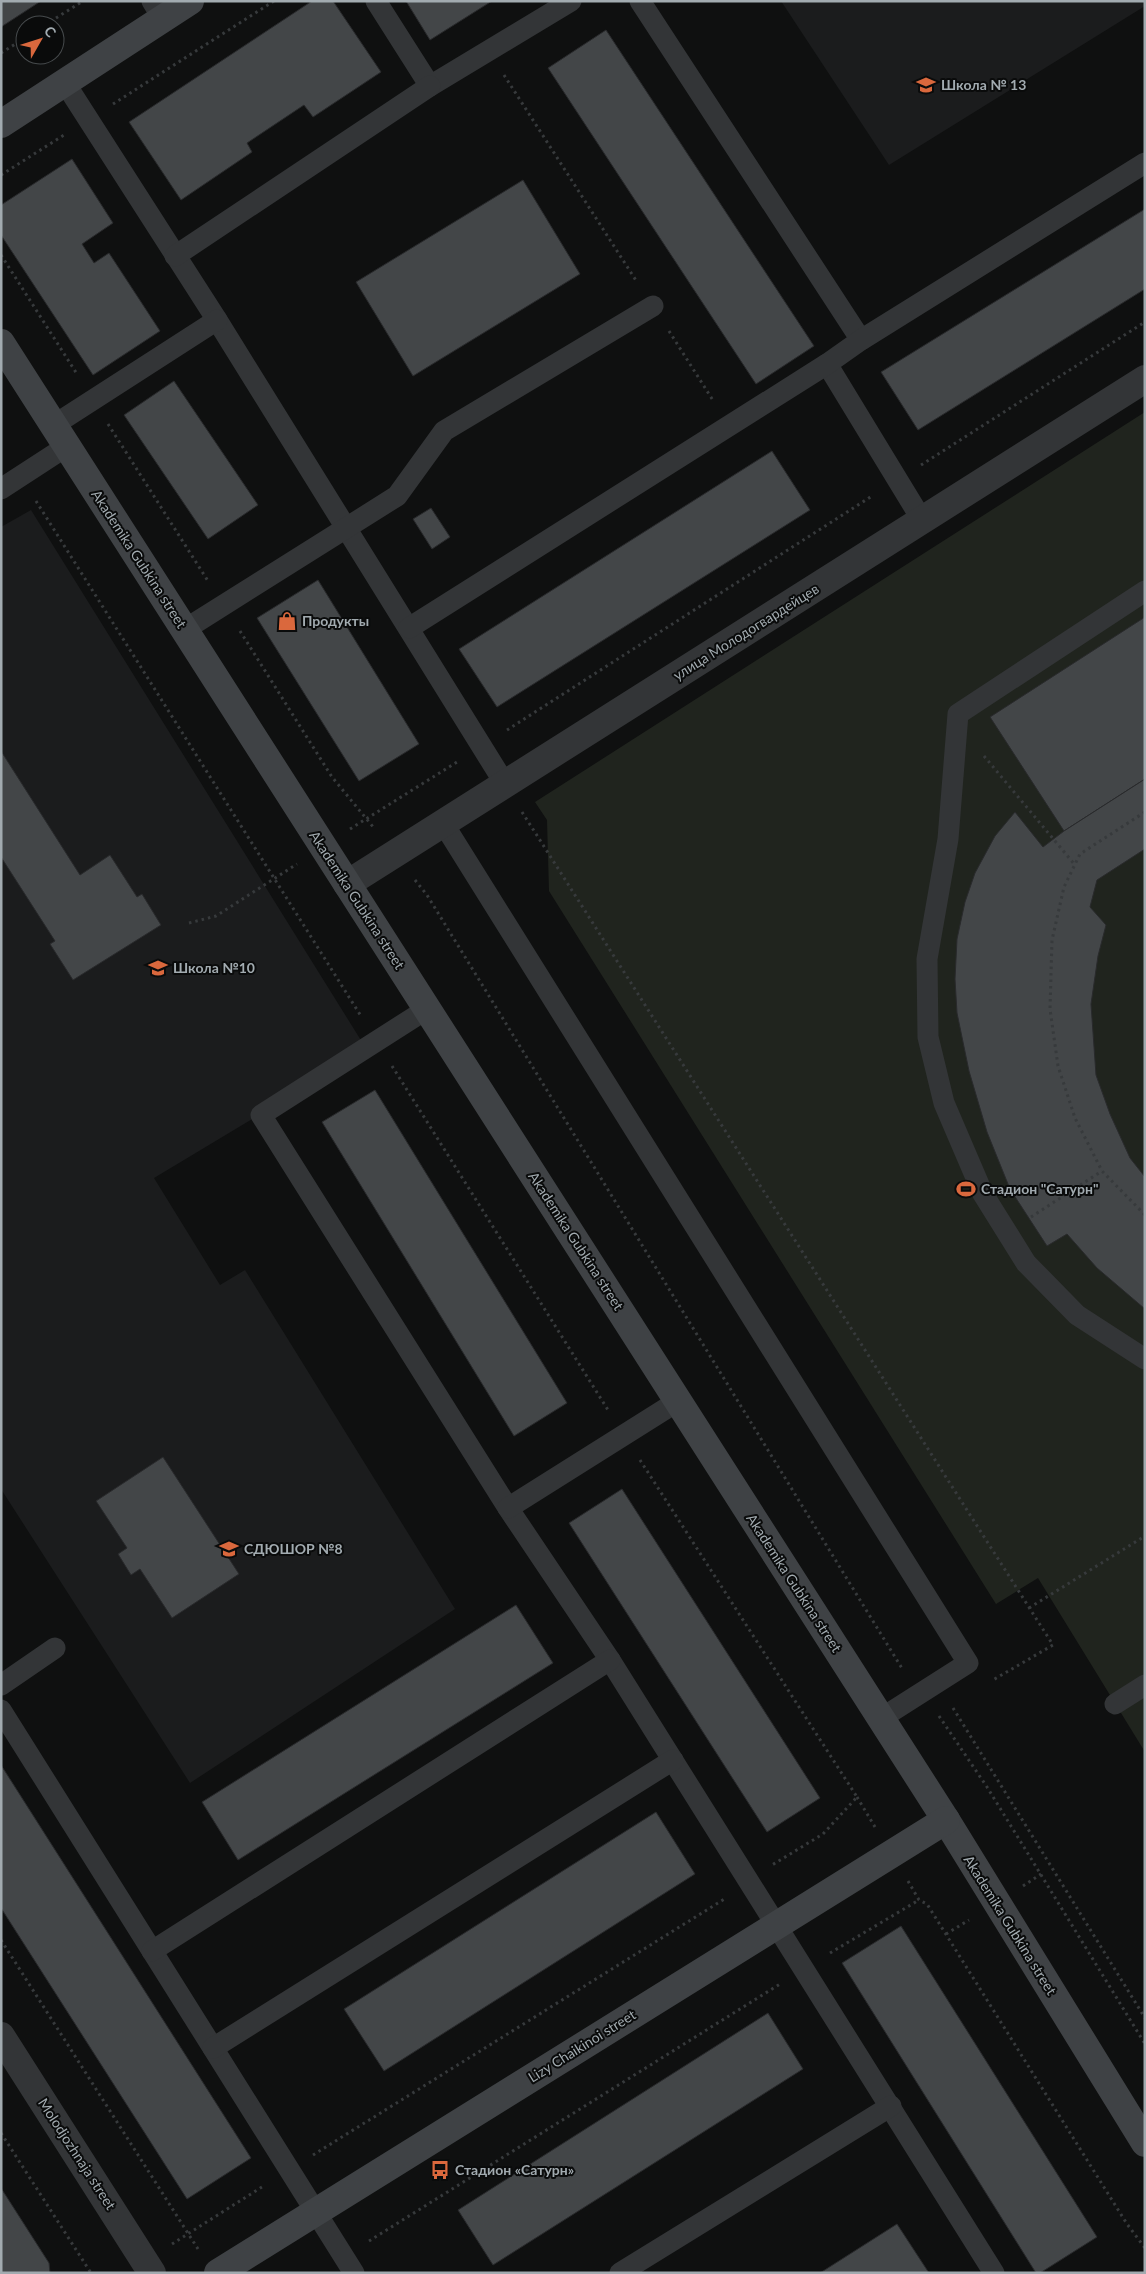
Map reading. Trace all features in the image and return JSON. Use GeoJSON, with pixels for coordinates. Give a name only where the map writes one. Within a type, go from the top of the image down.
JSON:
{"type":"FeatureCollection","features":[{"type":"Feature","properties":{"kind":"street"},"geometry":{"type":"LineString","coordinates":[[1,124],[65,83],[157,10],[190,1]]}},
{"type":"Feature","properties":{"kind":"street","name":"Akademika Gubkina street"},"geometry":{"type":"LineString","coordinates":[[1,343],[946,1820],[1145,2143]]}},
{"type":"Feature","properties":{"kind":"street","name":"улица Молодогвардейцев"},"geometry":{"type":"LineString","coordinates":[[347,884],[1145,379]]}},
{"type":"Feature","properties":{"kind":"street","name":"Lizy Chaikinoi street"},"geometry":{"type":"LineString","coordinates":[[211,2265],[316,2213],[776,1924],[946,1820]]}},
{"type":"Feature","properties":{"kind":"street","name":"Molodjozhnaja street"},"geometry":{"type":"LineString","coordinates":[[1,2036],[149,2267]]}},
{"type":"Feature","properties":{"kind":"lane"},"geometry":{"type":"LineString","coordinates":[[376,1],[430,86]]}},
{"type":"Feature","properties":{"kind":"lane"},"geometry":{"type":"LineString","coordinates":[[175,256],[430,86],[571,1]]}},
{"type":"Feature","properties":{"kind":"lane"},"geometry":{"type":"LineString","coordinates":[[640,1],[861,340]]}},
{"type":"Feature","properties":{"kind":"lane"},"geometry":{"type":"LineString","coordinates":[[65,83],[217,320],[505,784]]}},
{"type":"Feature","properties":{"kind":"lane"},"geometry":{"type":"LineString","coordinates":[[409,628],[827,364],[861,340],[1145,163]]}},
{"type":"Feature","properties":{"kind":"lane"},"geometry":{"type":"LineString","coordinates":[[184,630],[397,496],[444,431],[652,306]]}},
{"type":"Feature","properties":{"kind":"lane"},"geometry":{"type":"LineString","coordinates":[[1,489],[20,476],[93,401],[217,320]]}},
{"type":"Feature","properties":{"kind":"lane"},"geometry":{"type":"LineString","coordinates":[[827,364],[922,520]]}},
{"type":"Feature","properties":{"kind":"lane"},"geometry":{"type":"LineString","coordinates":[[1145,591],[958,714],[948,839],[927,959],[928,1037],[944,1104],[983,1194],[1026,1264],[1077,1316],[1145,1359]]}},
{"type":"Feature","properties":{"kind":"lane"},"geometry":{"type":"LineString","coordinates":[[443,823],[968,1664],[880,1718]]}},
{"type":"Feature","properties":{"kind":"lane"},"geometry":{"type":"LineString","coordinates":[[427,1009],[261,1116],[508,1508],[610,1660],[994,2273]]}},
{"type":"Feature","properties":{"kind":"lane"},"geometry":{"type":"LineString","coordinates":[[508,1508],[678,1401]]}},
{"type":"Feature","properties":{"kind":"lane"},"geometry":{"type":"LineString","coordinates":[[1,1685],[55,1648]]}},
{"type":"Feature","properties":{"kind":"lane"},"geometry":{"type":"LineString","coordinates":[[152,1951],[610,1660]]}},
{"type":"Feature","properties":{"kind":"lane"},"geometry":{"type":"LineString","coordinates":[[1115,1704],[1145,1686]]}},
{"type":"Feature","properties":{"kind":"lane"},"geometry":{"type":"LineString","coordinates":[[1,1710],[349,2265]]}},
{"type":"Feature","properties":{"kind":"lane"},"geometry":{"type":"LineString","coordinates":[[213,2048],[673,1760]]}},
{"type":"Feature","properties":{"kind":"lane"},"geometry":{"type":"LineString","coordinates":[[620,2273],[891,2106]]}},
{"type":"Feature","properties":{"kind":"path"},"geometry":{"type":"LineString","coordinates":[[61,15],[83,1]]}},
{"type":"Feature","properties":{"kind":"path"},"geometry":{"type":"LineString","coordinates":[[1,175],[274,1]]}},
{"type":"Feature","properties":{"kind":"path"},"geometry":{"type":"LineString","coordinates":[[1,53],[15,44]]}},
{"type":"Feature","properties":{"kind":"path"},"geometry":{"type":"LineString","coordinates":[[488,51],[729,425]]}},
{"type":"Feature","properties":{"kind":"path"},"geometry":{"type":"LineString","coordinates":[[1,255],[332,777],[396,854],[427,895],[898,1663],[921,1692]]}},
{"type":"Feature","properties":{"kind":"path"},"geometry":{"type":"LineString","coordinates":[[189,923],[216,916],[1145,322]]}},
{"type":"Feature","properties":{"kind":"path"},"geometry":{"type":"LineString","coordinates":[[20,476],[625,1436],[857,1797],[919,1900],[927,1904],[1126,2224],[1145,2248]]}},
{"type":"Feature","properties":{"kind":"path"},"geometry":{"type":"LineString","coordinates":[[958,724],[1075,865]]}},
{"type":"Feature","properties":{"kind":"path"},"geometry":{"type":"LineString","coordinates":[[505,784],[1052,1644],[985,1685]]}},
{"type":"Feature","properties":{"kind":"path"},"geometry":{"type":"LineString","coordinates":[[1145,812],[1080,854],[1064,887],[1052,940],[1050,1009],[1058,1066],[1075,1118],[1102,1171],[1145,1215]]}},
{"type":"Feature","properties":{"kind":"path"},"geometry":{"type":"LineString","coordinates":[[1028,1218],[1102,1171]]}},
{"type":"Feature","properties":{"kind":"path"},"geometry":{"type":"LineString","coordinates":[[1029,1608],[1145,1536]]}},
{"type":"Feature","properties":{"kind":"path"},"geometry":{"type":"LineString","coordinates":[[1145,2018],[952,1706],[938,1714],[987,1787],[1145,2044]]}},
{"type":"Feature","properties":{"kind":"path"},"geometry":{"type":"LineString","coordinates":[[149,2267],[189,2234],[289,2170],[717,1905],[748,1880],[823,1834],[857,1797]]}},
{"type":"Feature","properties":{"kind":"path"},"geometry":{"type":"LineString","coordinates":[[349,2265],[804,1969],[919,1900]]}},
{"type":"Feature","properties":{"kind":"path"},"geometry":{"type":"LineString","coordinates":[[1,1940],[189,2234],[211,2265]]}},
{"type":"Feature","properties":{"kind":"path"},"geometry":{"type":"LineString","coordinates":[[1,2133],[90,2273]]}},
{"type":"Feature","properties":{"kind":"shaded area","name":"Школа № 13"},"geometry":{"type":"Polygon","coordinates":[[[781,1],[1145,1],[1145,6],[889,165],[781,1]]]}},
{"type":"Feature","properties":{"kind":"shaded area","name":"Стадион \"Сатурн\""},"geometry":{"type":"Polygon","coordinates":[[[1145,412],[1145,1752],[1038,1578],[996,1604],[549,891],[547,820],[535,802],[1145,412]]]}},
{"type":"Feature","properties":{"kind":"shaded area"},"geometry":{"type":"Polygon","coordinates":[[[31,510],[367,1050],[154,1178],[220,1285],[245,1270],[455,1609],[190,1783],[1,1489],[1,527],[31,510]]]}},
{"type":"Feature","properties":{"kind":"building"},"geometry":{"type":"Polygon","coordinates":[[[1,1],[41,1],[19,15],[15,15],[15,18],[1,27],[1,1]]]}},
{"type":"Feature","properties":{"kind":"building"},"geometry":{"type":"Polygon","coordinates":[[[312,1],[333,1],[381,72],[313,117],[304,105],[247,143],[252,152],[181,200],[129,122],[312,1]]]}},
{"type":"Feature","properties":{"kind":"building"},"geometry":{"type":"Polygon","coordinates":[[[406,1],[492,1],[430,40],[406,1]]]}},
{"type":"Feature","properties":{"kind":"building"},"geometry":{"type":"Polygon","coordinates":[[[606,30],[814,346],[756,384],[548,68],[606,30]]]}},
{"type":"Feature","properties":{"kind":"building"},"geometry":{"type":"Polygon","coordinates":[[[72,159],[113,223],[82,244],[94,263],[109,253],[160,331],[93,375],[1,235],[1,205],[72,159]]]}},
{"type":"Feature","properties":{"kind":"building"},"geometry":{"type":"Polygon","coordinates":[[[523,180],[580,274],[413,376],[356,282],[523,180]]]}},
{"type":"Feature","properties":{"kind":"building"},"geometry":{"type":"Polygon","coordinates":[[[1145,209],[1145,289],[918,430],[881,372],[1145,209]]]}},
{"type":"Feature","properties":{"kind":"building"},"geometry":{"type":"Polygon","coordinates":[[[174,381],[258,505],[208,539],[124,415],[174,381]]]}},
{"type":"Feature","properties":{"kind":"building"},"geometry":{"type":"Polygon","coordinates":[[[772,451],[810,510],[497,707],[459,649],[772,451]]]}},
{"type":"Feature","properties":{"kind":"building"},"geometry":{"type":"Polygon","coordinates":[[[431,508],[450,537],[432,549],[413,519],[431,508]]]}},
{"type":"Feature","properties":{"kind":"building"},"geometry":{"type":"Polygon","coordinates":[[[318,580],[419,744],[359,781],[257,618],[318,580]]]}},
{"type":"Feature","properties":{"kind":"building"},"geometry":{"type":"Polygon","coordinates":[[[1145,617],[1145,779],[1064,831],[990,717],[1145,617]]]}},
{"type":"Feature","properties":{"kind":"building"},"geometry":{"type":"Polygon","coordinates":[[[1,751],[80,875],[110,855],[137,897],[142,894],[161,925],[73,980],[50,944],[55,941],[1,857],[1,751]]]}},
{"type":"Feature","properties":{"kind":"building"},"geometry":{"type":"Polygon","coordinates":[[[1145,779],[1145,849],[1097,880],[1090,907],[1106,925],[1098,956],[1091,1004],[1096,1075],[1110,1114],[1130,1158],[1145,1177],[1145,1309],[1097,1268],[1067,1234],[1047,1246],[1010,1189],[987,1132],[969,1071],[957,1013],[955,979],[957,939],[965,902],[975,873],[995,836],[1015,812],[1043,847],[1064,831],[1145,779]]]}},
{"type":"Feature","properties":{"kind":"building"},"geometry":{"type":"Polygon","coordinates":[[[375,1090],[567,1403],[514,1436],[322,1122],[375,1090]]]}},
{"type":"Feature","properties":{"kind":"building"},"geometry":{"type":"Polygon","coordinates":[[[163,1457],[239,1574],[172,1618],[140,1569],[131,1575],[118,1554],[127,1548],[96,1501],[163,1457]]]}},
{"type":"Feature","properties":{"kind":"building"},"geometry":{"type":"Polygon","coordinates":[[[622,1489],[820,1798],[767,1832],[569,1523],[622,1489]]]}},
{"type":"Feature","properties":{"kind":"building"},"geometry":{"type":"Polygon","coordinates":[[[516,1605],[553,1663],[238,1860],[202,1802],[516,1605]]]}},
{"type":"Feature","properties":{"kind":"building"},"geometry":{"type":"Polygon","coordinates":[[[1,1765],[251,2158],[187,2199],[1,1908],[1,1765]]]}},
{"type":"Feature","properties":{"kind":"building"},"geometry":{"type":"Polygon","coordinates":[[[656,1812],[695,1874],[384,2071],[344,2009],[656,1812]]]}},
{"type":"Feature","properties":{"kind":"building"},"geometry":{"type":"Polygon","coordinates":[[[901,1926],[1097,2237],[1040,2273],[1036,2273],[842,1963],[901,1926]]]}},
{"type":"Feature","properties":{"kind":"building"},"geometry":{"type":"Polygon","coordinates":[[[768,2013],[803,2069],[493,2265],[458,2210],[768,2013]]]}},
{"type":"Feature","properties":{"kind":"building"},"geometry":{"type":"Polygon","coordinates":[[[1,2188],[49,2263],[50,2273],[1,2273],[1,2188]]]}},
{"type":"Feature","properties":{"kind":"building"},"geometry":{"type":"Polygon","coordinates":[[[897,2224],[929,2273],[820,2273],[897,2224]]]}},
{"type":"Feature","properties":{"kind":"place","name":"Школа № 13"},"geometry":{"type":"Point","coordinates":[926,85]}},
{"type":"Feature","properties":{"kind":"place","name":"Продукты"},"geometry":{"type":"Point","coordinates":[287,621]}},
{"type":"Feature","properties":{"kind":"place","name":"Школа №10"},"geometry":{"type":"Point","coordinates":[158,968]}},
{"type":"Feature","properties":{"kind":"place","name":"Стадион \"Сатурн\""},"geometry":{"type":"Point","coordinates":[966,1189]}},
{"type":"Feature","properties":{"kind":"place","name":"СДЮШОР №8"},"geometry":{"type":"Point","coordinates":[229,1549]}},
{"type":"Feature","properties":{"kind":"place","name":"Стадион «Сатурн»"},"geometry":{"type":"Point","coordinates":[440,2170]}}]}
